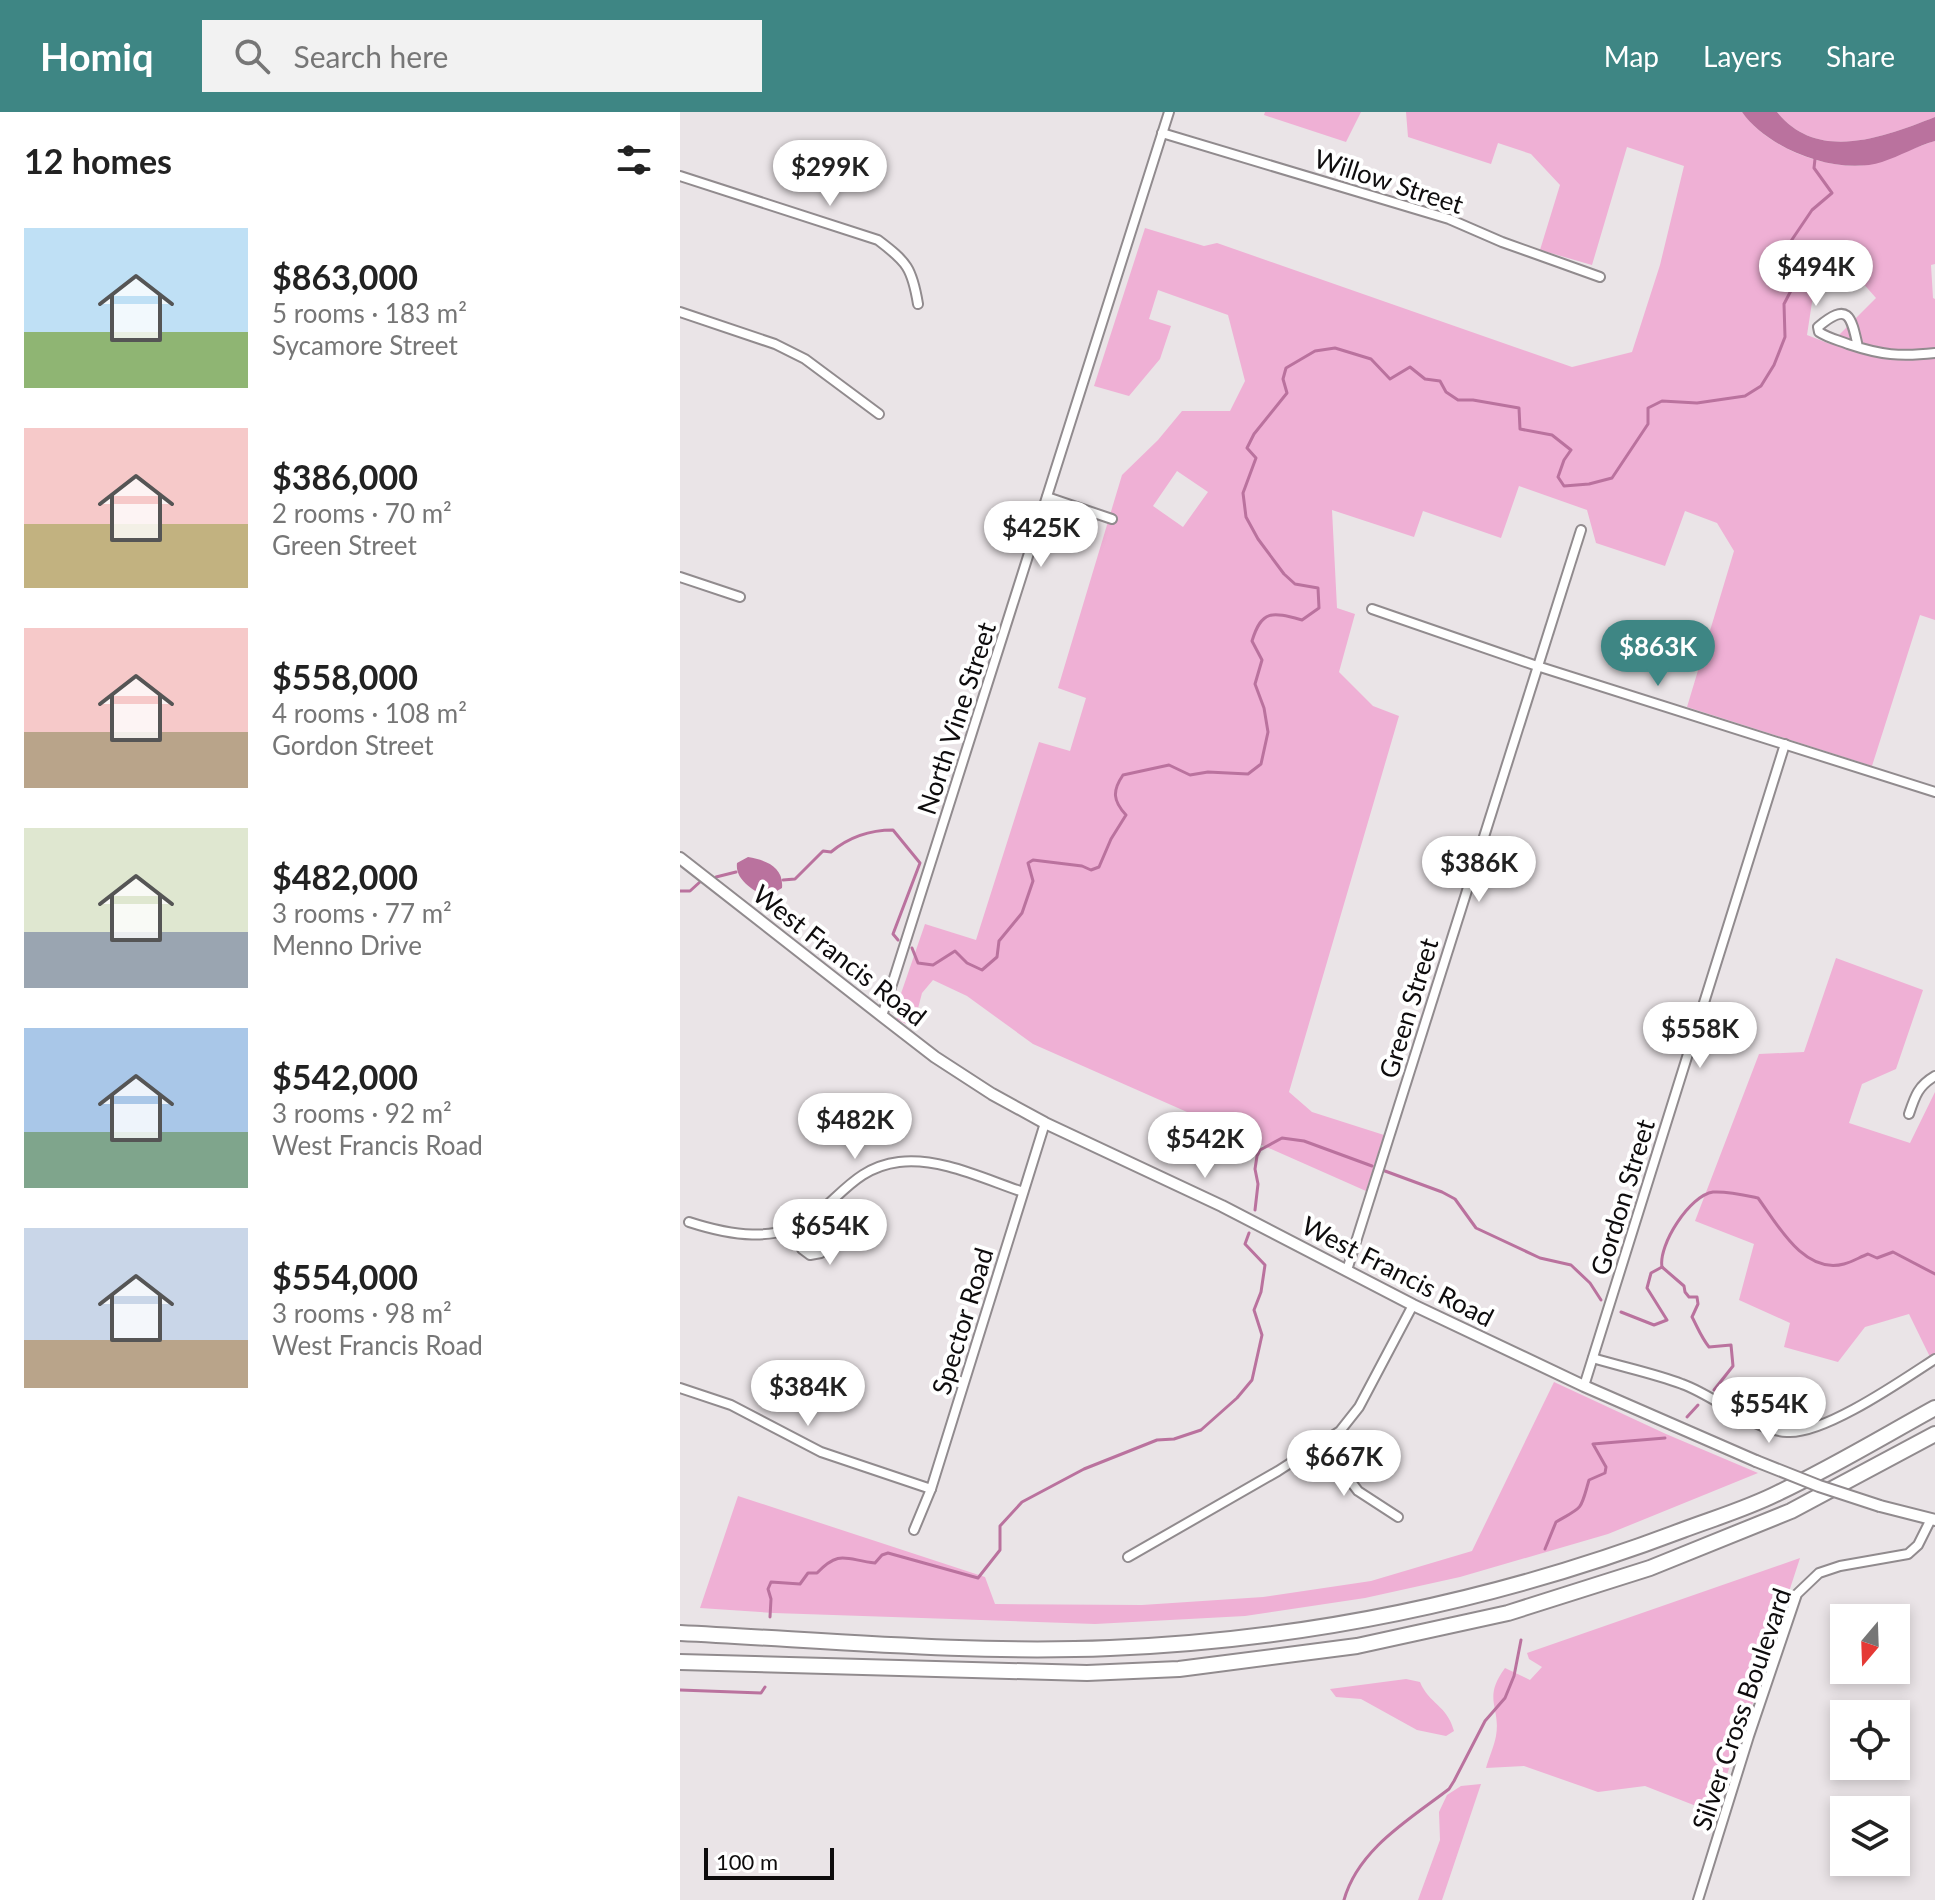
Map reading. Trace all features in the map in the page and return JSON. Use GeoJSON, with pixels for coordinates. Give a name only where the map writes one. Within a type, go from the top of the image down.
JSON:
{"type":"FeatureCollection","features":[{"type":"Feature","properties":{"kind":"highway"},"geometry":{"type":"LineString","coordinates":[[680,1633],[963,1647],[1108,1648],[1260,1636],[1373,1619],[1493,1592],[1653,1541],[1778,1494],[1935,1408]]}},
{"type":"Feature","properties":{"kind":"highway"},"geometry":{"type":"LineString","coordinates":[[680,1662],[1026,1674],[1087,1673],[1192,1668],[1357,1646],[1508,1613],[1650,1568],[1791,1511],[1935,1434]]}},
{"type":"Feature","properties":{"kind":"street","name":"North Vine Street"},"geometry":{"type":"LineString","coordinates":[[882,1016],[1169,112]]}},
{"type":"Feature","properties":{"kind":"street","name":"Willow Street"},"geometry":{"type":"LineString","coordinates":[[1162,133],[1449,219],[1502,242],[1600,277]]}},
{"type":"Feature","properties":{"kind":"street"},"geometry":{"type":"LineString","coordinates":[[680,176],[878,240],[896,254],[913,274],[918,304]]}},
{"type":"Feature","properties":{"kind":"street"},"geometry":{"type":"LineString","coordinates":[[680,312],[775,344],[834,378],[879,414]]}},
{"type":"Feature","properties":{"kind":"street"},"geometry":{"type":"LineString","coordinates":[[1858,347],[1853,321],[1846,314],[1840,312],[1818,327],[1824,336],[1879,354],[1905,357],[1935,353]]}},
{"type":"Feature","properties":{"kind":"street"},"geometry":{"type":"LineString","coordinates":[[1047,497],[1112,519]]}},
{"type":"Feature","properties":{"kind":"street","name":"Green Street"},"geometry":{"type":"LineString","coordinates":[[1347,1270],[1581,530]]}},
{"type":"Feature","properties":{"kind":"street"},"geometry":{"type":"LineString","coordinates":[[680,577],[740,597]]}},
{"type":"Feature","properties":{"kind":"street"},"geometry":{"type":"LineString","coordinates":[[1372,609],[1537,666],[1935,792]]}},
{"type":"Feature","properties":{"kind":"street","name":"Gordon Street"},"geometry":{"type":"LineString","coordinates":[[1584,1386],[1785,744]]}},
{"type":"Feature","properties":{"kind":"street","name":"West Francis Road"},"geometry":{"type":"LineString","coordinates":[[680,858],[935,1057],[992,1094],[1045,1123],[1222,1206],[1413,1305],[1584,1386],[1819,1486],[1933,1520]]}},
{"type":"Feature","properties":{"kind":"street"},"geometry":{"type":"LineString","coordinates":[[1909,1114],[1922,1084],[1935,1076]]}},
{"type":"Feature","properties":{"kind":"street","name":"Spector Road"},"geometry":{"type":"LineString","coordinates":[[914,1530],[931,1489],[1045,1123]]}},
{"type":"Feature","properties":{"kind":"street"},"geometry":{"type":"LineString","coordinates":[[689,1222],[726,1232],[772,1234],[812,1217],[844,1187],[871,1169],[898,1162],[930,1161],[1023,1192]]}},
{"type":"Feature","properties":{"kind":"street"},"geometry":{"type":"LineString","coordinates":[[792,1228],[802,1249],[810,1255],[821,1253],[829,1242],[812,1217]]}},
{"type":"Feature","properties":{"kind":"street"},"geometry":{"type":"LineString","coordinates":[[1128,1557],[1340,1431],[1357,1409],[1413,1305]]}},
{"type":"Feature","properties":{"kind":"street"},"geometry":{"type":"LineString","coordinates":[[1593,1358],[1682,1384],[1766,1428],[1790,1433],[1815,1428],[1888,1390],[1935,1359]]}},
{"type":"Feature","properties":{"kind":"street"},"geometry":{"type":"LineString","coordinates":[[680,1388],[731,1405],[821,1452],[931,1489]]}},
{"type":"Feature","properties":{"kind":"street"},"geometry":{"type":"LineString","coordinates":[[1322,1444],[1358,1491],[1398,1517]]}},
{"type":"Feature","properties":{"kind":"street","name":"Silver Cross Boulevard"},"geometry":{"type":"LineString","coordinates":[[1698,1900],[1797,1594],[1819,1573],[1840,1566],[1908,1554],[1918,1545],[1933,1520]]}},
{"type":"Feature","properties":{"kind":"shaded area"},"geometry":{"type":"Polygon","coordinates":[[[1265,112],[1361,112],[1346,142],[1264,115],[1265,112]]]}},
{"type":"Feature","properties":{"kind":"shaded area"},"geometry":{"type":"Polygon","coordinates":[[[1406,112],[1742,112],[1752,124],[1779,144],[1809,158],[1841,165],[1864,165],[1935,141],[1935,264],[1931,265],[1935,299],[1935,620],[1920,615],[1872,766],[1687,707],[1734,551],[1717,523],[1685,511],[1665,566],[1596,543],[1587,510],[1519,486],[1501,538],[1423,511],[1414,537],[1332,510],[1337,608],[1355,614],[1339,672],[1373,706],[1399,716],[1289,1092],[1312,1112],[1384,1135],[1366,1191],[1033,1044],[967,996],[933,980],[922,993],[913,1028],[897,1019],[896,1008],[925,924],[976,940],[1039,742],[1070,751],[1086,698],[1058,688],[1122,475],[1182,411],[1230,411],[1245,381],[1228,315],[1158,290],[1149,319],[1171,326],[1160,359],[1129,396],[1094,386],[1145,228],[1204,246],[1217,243],[1572,367],[1632,352],[1660,265],[1684,166],[1627,147],[1592,265],[1540,250],[1560,185],[1531,154],[1498,143],[1491,164],[1408,137],[1406,112]],[[1839,256],[1816,276],[1807,335],[1830,344],[1876,298],[1839,256]],[[1177,471],[1153,506],[1183,527],[1208,492],[1177,471]]]}},
{"type":"Feature","properties":{"kind":"shaded area"},"geometry":{"type":"Polygon","coordinates":[[[1742,112],[1777,112],[1793,128],[1812,137],[1832,141],[1873,138],[1935,117],[1935,141],[1882,162],[1845,165],[1825,162],[1769,138],[1742,112]]]}},
{"type":"Feature","properties":{"kind":"shaded area"},"geometry":{"type":"Polygon","coordinates":[[[1777,112],[1935,112],[1935,117],[1873,138],[1832,141],[1812,137],[1793,128],[1777,112]]]}},
{"type":"Feature","properties":{"kind":"shaded area"},"geometry":{"type":"Polygon","coordinates":[[[748,857],[761,860],[777,870],[782,888],[765,898],[745,883],[737,863],[748,857]]]}},
{"type":"Feature","properties":{"kind":"shaded area"},"geometry":{"type":"Polygon","coordinates":[[[1836,958],[1923,990],[1896,1069],[1862,1084],[1849,1123],[1910,1143],[1935,1092],[1935,1354],[1930,1357],[1909,1314],[1865,1327],[1838,1362],[1784,1347],[1790,1323],[1739,1300],[1754,1244],[1695,1221],[1759,1054],[1804,1052],[1836,958]]]}},
{"type":"Feature","properties":{"kind":"shaded area"},"geometry":{"type":"Polygon","coordinates":[[[1554,1382],[1758,1473],[1608,1534],[1460,1577],[1365,1598],[1245,1616],[1095,1624],[700,1608],[738,1496],[985,1577],[995,1604],[1142,1605],[1263,1597],[1371,1581],[1472,1551],[1554,1382]]]}},
{"type":"Feature","properties":{"kind":"shaded area"},"geometry":{"type":"Polygon","coordinates":[[[1800,1558],[1745,1727],[1730,1734],[1728,1747],[1734,1754],[1714,1813],[1645,1786],[1598,1792],[1524,1766],[1486,1768],[1496,1736],[1493,1695],[1498,1679],[1505,1668],[1530,1680],[1542,1667],[1529,1659],[1527,1653],[1800,1558]]]}},
{"type":"Feature","properties":{"kind":"shaded area"},"geometry":{"type":"Polygon","coordinates":[[[1406,1679],[1420,1682],[1447,1715],[1454,1731],[1446,1736],[1417,1730],[1361,1699],[1336,1697],[1330,1689],[1406,1679]]]}},
{"type":"Feature","properties":{"kind":"shaded area"},"geometry":{"type":"Polygon","coordinates":[[[1481,1784],[1442,1900],[1418,1900],[1440,1840],[1439,1812],[1447,1795],[1461,1786],[1481,1784]]]}},
{"type":"Feature","properties":{"kind":"waterway"},"geometry":{"type":"LineString","coordinates":[[912,948],[918,963],[933,965],[955,951],[967,963],[982,970],[997,957],[999,941],[1022,913],[1033,881],[1028,863],[1033,860],[1082,866],[1091,870],[1099,867],[1126,815],[1118,805],[1116,796],[1123,775],[1169,765],[1190,775],[1208,772],[1248,774],[1261,764],[1268,732],[1264,708],[1255,684],[1262,660],[1252,641],[1264,618],[1283,615],[1302,620],[1319,608],[1318,588],[1295,584],[1284,574],[1246,517],[1243,493],[1256,458],[1247,448],[1254,434],[1287,393],[1283,379],[1286,368],[1315,351],[1335,348],[1371,359],[1390,379],[1410,367],[1425,379],[1440,381],[1446,392],[1458,400],[1519,408],[1520,429],[1552,435],[1571,450],[1558,477],[1564,486],[1612,478],[1648,424],[1648,408],[1662,401],[1697,403],[1745,396],[1761,386],[1774,365],[1785,337],[1784,304],[1796,281],[1798,254],[1789,244],[1812,210],[1832,193],[1814,168],[1815,159]]}},
{"type":"Feature","properties":{"kind":"waterway"},"geometry":{"type":"LineString","coordinates":[[783,880],[795,879],[823,851],[831,852],[852,838],[868,833],[893,830],[920,863],[893,934],[898,940]]}},
{"type":"Feature","properties":{"kind":"waterway"},"geometry":{"type":"LineString","coordinates":[[716,877],[736,872]]}},
{"type":"Feature","properties":{"kind":"waterway"},"geometry":{"type":"LineString","coordinates":[[680,891],[690,891],[701,881]]}},
{"type":"Feature","properties":{"kind":"waterway"},"geometry":{"type":"LineString","coordinates":[[1255,1210],[1257,1156],[1260,1150],[1282,1138],[1304,1141],[1372,1166]]}},
{"type":"Feature","properties":{"kind":"waterway"},"geometry":{"type":"LineString","coordinates":[[1385,1171],[1455,1199],[1476,1228],[1540,1258],[1571,1265],[1590,1283],[1601,1300]]}},
{"type":"Feature","properties":{"kind":"waterway"},"geometry":{"type":"LineString","coordinates":[[1662,1267],[1665,1246],[1677,1222],[1704,1195],[1718,1192],[1758,1198],[1793,1245],[1816,1262],[1844,1264],[1868,1254],[1877,1258],[1893,1252],[1935,1274]]}},
{"type":"Feature","properties":{"kind":"waterway"},"geometry":{"type":"LineString","coordinates":[[770,1617],[768,1589],[771,1582],[800,1584],[808,1573],[817,1573],[838,1558],[875,1563],[888,1553],[978,1578],[1000,1550],[1000,1526],[1022,1502],[1084,1469],[1157,1440],[1174,1439],[1201,1430],[1252,1380],[1262,1335],[1254,1310],[1261,1292],[1265,1265],[1245,1244],[1249,1233]]}},
{"type":"Feature","properties":{"kind":"waterway"},"geometry":{"type":"LineString","coordinates":[[1662,1267],[1684,1286],[1689,1297],[1697,1297],[1698,1304],[1692,1317],[1709,1347],[1731,1345],[1733,1366],[1714,1390]]}},
{"type":"Feature","properties":{"kind":"waterway"},"geometry":{"type":"LineString","coordinates":[[1621,1312],[1654,1325],[1667,1320],[1647,1288],[1651,1273],[1662,1267]]}},
{"type":"Feature","properties":{"kind":"waterway"},"geometry":{"type":"LineString","coordinates":[[1687,1417],[1698,1405]]}},
{"type":"Feature","properties":{"kind":"waterway"},"geometry":{"type":"LineString","coordinates":[[1545,1549],[1556,1522],[1580,1507],[1589,1480],[1605,1473],[1606,1467],[1593,1444],[1665,1438]]}},
{"type":"Feature","properties":{"kind":"waterway"},"geometry":{"type":"LineString","coordinates":[[1344,1900],[1351,1882],[1373,1850],[1449,1789],[1485,1721],[1505,1698],[1514,1676],[1521,1640]]}},
{"type":"Feature","properties":{"kind":"waterway"},"geometry":{"type":"LineString","coordinates":[[680,1690],[761,1693],[765,1687]]}}]}
